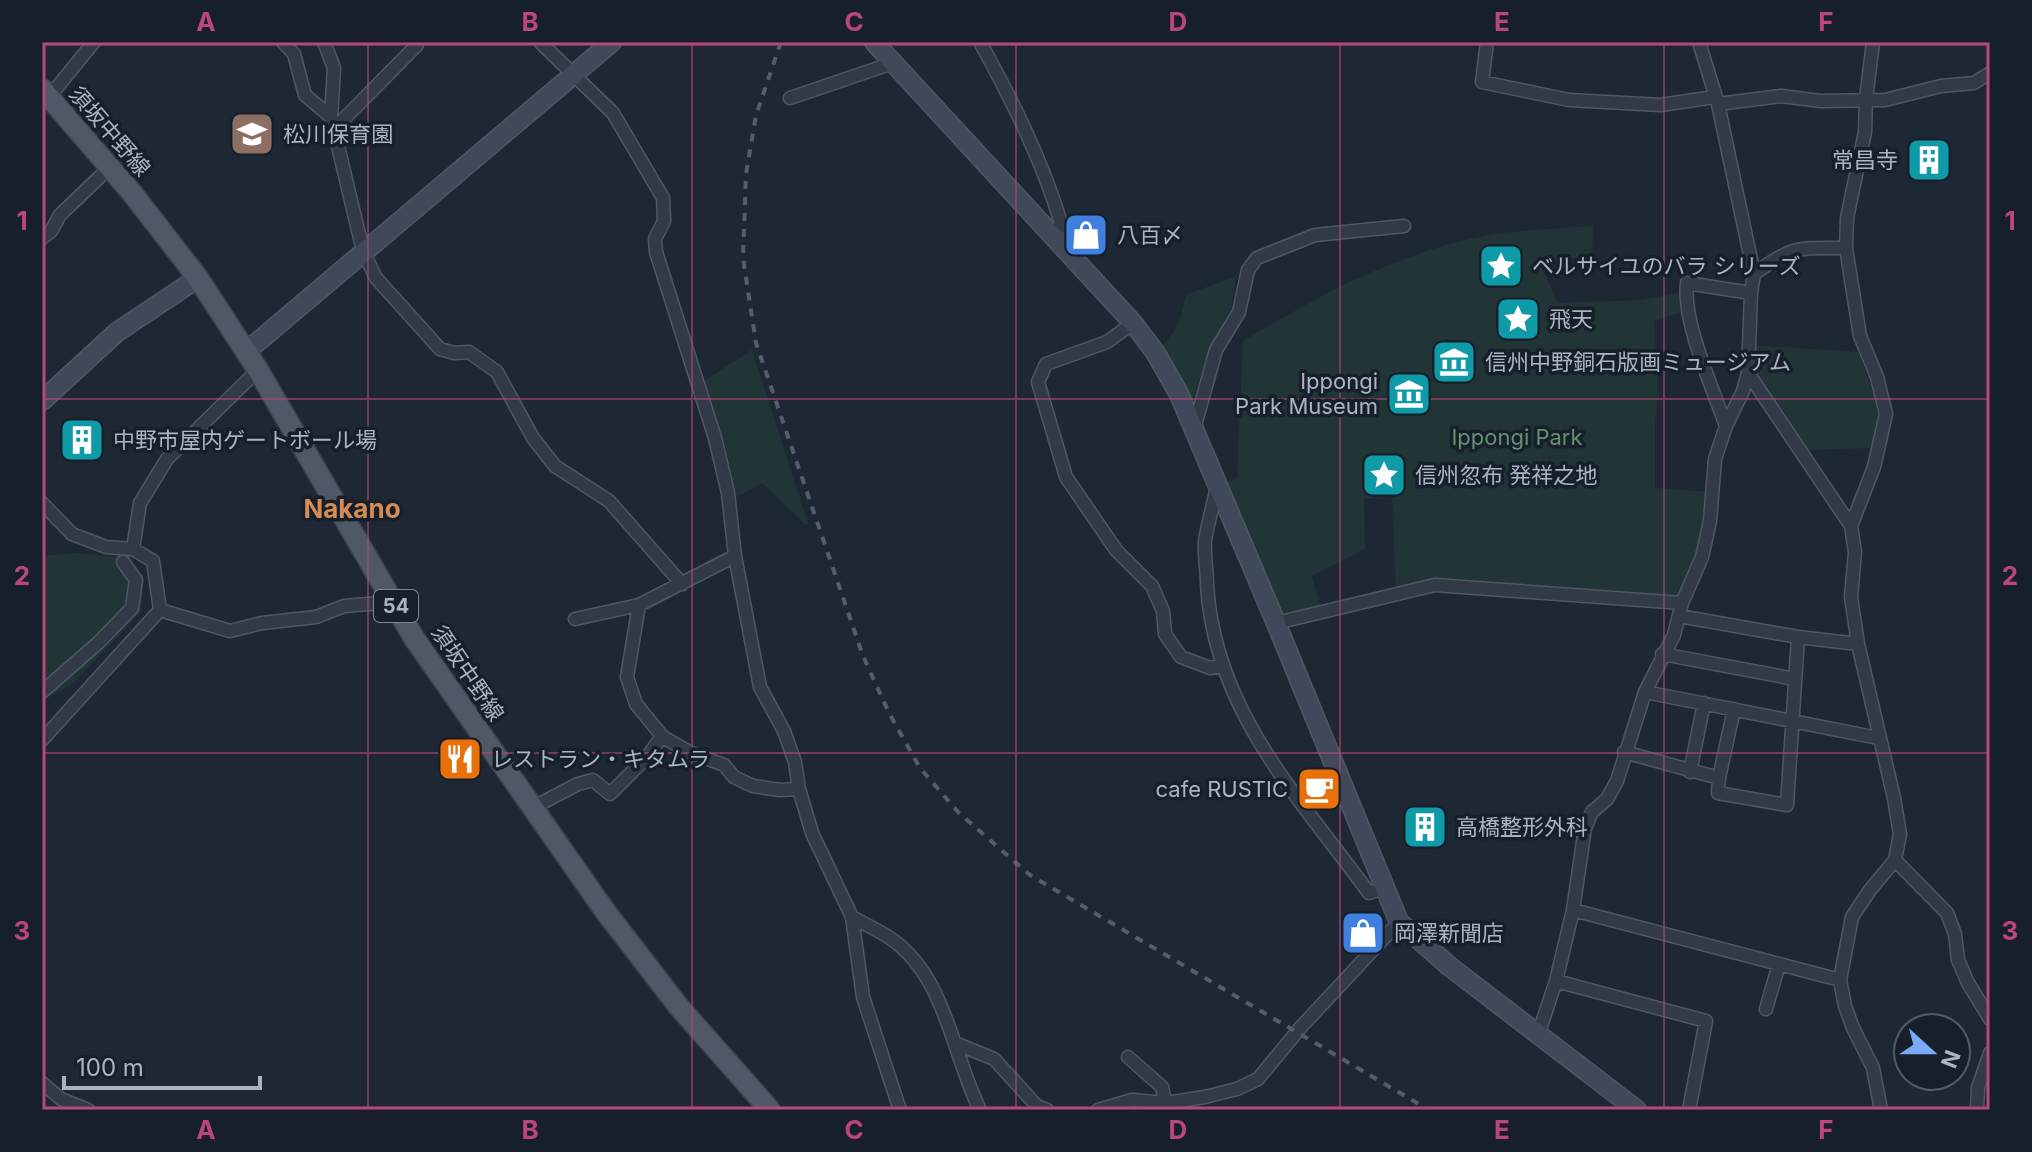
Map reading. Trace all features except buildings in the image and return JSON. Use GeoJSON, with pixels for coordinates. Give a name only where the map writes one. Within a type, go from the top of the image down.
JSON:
{"type":"FeatureCollection","features":[{"type":"Feature","properties":{"kind":"main road","name":"須坂中野線"},"geometry":{"type":"LineString","coordinates":[[46,93],[110,167],[198,278],[247,351],[435,670],[605,911],[679,1007],[770,1110]]}},
{"type":"Feature","properties":{"kind":"street"},"geometry":{"type":"LineString","coordinates":[[46,93],[94,42]]}},
{"type":"Feature","properties":{"kind":"street"},"geometry":{"type":"LineString","coordinates":[[283,42],[294,54],[305,95],[333,123]]}},
{"type":"Feature","properties":{"kind":"street"},"geometry":{"type":"LineString","coordinates":[[324,42],[334,68],[333,123],[363,251],[376,278],[440,349],[454,353],[469,352],[497,372],[533,438],[555,466],[609,501],[682,584]]}},
{"type":"Feature","properties":{"kind":"street"},"geometry":{"type":"LineString","coordinates":[[540,42],[613,113],[663,198],[664,221],[655,239],[656,252],[715,438],[728,493],[751,653],[760,687],[784,731],[795,762],[812,833],[852,917],[863,997],[900,1110]]}},
{"type":"Feature","properties":{"kind":"street"},"geometry":{"type":"LineString","coordinates":[[247,351],[612,42]]}},
{"type":"Feature","properties":{"kind":"street"},"geometry":{"type":"LineString","coordinates":[[874,42],[1133,323],[1155,352],[1179,394],[1399,922],[1449,966],[1637,1110]]}},
{"type":"Feature","properties":{"kind":"street"},"geometry":{"type":"LineString","coordinates":[[980,42],[1031,142],[1055,201],[1061,223],[1054,239]]}},
{"type":"Feature","properties":{"kind":"street"},"geometry":{"type":"LineString","coordinates":[[1487,42],[1482,82],[1584,101],[1661,105],[1781,96],[1821,101],[1885,100],[1941,86],[1974,83],[1990,73]]}},
{"type":"Feature","properties":{"kind":"street"},"geometry":{"type":"LineString","coordinates":[[1538,1035],[1556,981],[1573,910],[1585,828],[1592,812],[1607,799],[1617,781],[1645,692],[1674,635],[1682,603],[1702,557],[1710,521],[1715,459],[1748,373],[1754,274],[1716,101],[1699,42]]}},
{"type":"Feature","properties":{"kind":"street"},"geometry":{"type":"LineString","coordinates":[[1851,526],[1874,467],[1886,414],[1877,377],[1860,336],[1846,248],[1847,218],[1865,132],[1873,42]]}},
{"type":"Feature","properties":{"kind":"street"},"geometry":{"type":"LineString","coordinates":[[333,123],[417,45]]}},
{"type":"Feature","properties":{"kind":"street"},"geometry":{"type":"LineString","coordinates":[[790,98],[893,63]]}},
{"type":"Feature","properties":{"kind":"street"},"geometry":{"type":"LineString","coordinates":[[42,238],[51,231],[60,215],[110,167]]}},
{"type":"Feature","properties":{"kind":"street"},"geometry":{"type":"LineString","coordinates":[[1194,430],[1216,350],[1239,312],[1248,270],[1257,258],[1315,235],[1404,226]]}},
{"type":"Feature","properties":{"kind":"street"},"geometry":{"type":"LineString","coordinates":[[1754,274],[1782,253],[1801,248],[1846,248]]}},
{"type":"Feature","properties":{"kind":"street"},"geometry":{"type":"LineString","coordinates":[[42,401],[117,332],[198,278]]}},
{"type":"Feature","properties":{"kind":"street"},"geometry":{"type":"LineString","coordinates":[[1726,426],[1700,356],[1687,302],[1687,283],[1751,293]]}},
{"type":"Feature","properties":{"kind":"street"},"geometry":{"type":"LineString","coordinates":[[1133,323],[1107,342],[1046,364],[1038,382],[1066,477],[1116,550],[1152,586],[1163,611],[1165,634],[1181,657],[1210,668],[1222,666]]}},
{"type":"Feature","properties":{"kind":"street"},"geometry":{"type":"LineString","coordinates":[[133,549],[140,503],[167,459],[258,370]]}},
{"type":"Feature","properties":{"kind":"street"},"geometry":{"type":"LineString","coordinates":[[1748,373],[1851,526],[1855,552],[1851,597],[1858,644],[1900,834],[1895,860],[1852,917],[1840,980],[1845,1006],[1873,1068],[1881,1110]]}},
{"type":"Feature","properties":{"kind":"street"},"geometry":{"type":"LineString","coordinates":[[1217,487],[1205,543],[1208,606],[1222,666],[1243,718],[1276,770],[1369,893],[1384,888]]}},
{"type":"Feature","properties":{"kind":"street"},"geometry":{"type":"LineString","coordinates":[[42,503],[72,534],[106,547],[133,549],[153,561],[160,610]]}},
{"type":"Feature","properties":{"kind":"street"},"geometry":{"type":"LineString","coordinates":[[575,619],[639,605],[735,556]]}},
{"type":"Feature","properties":{"kind":"street"},"geometry":{"type":"LineString","coordinates":[[42,692],[132,608],[136,580],[123,562]]}},
{"type":"Feature","properties":{"kind":"street"},"geometry":{"type":"LineString","coordinates":[[1276,623],[1435,585],[1682,603]]}},
{"type":"Feature","properties":{"kind":"street"},"geometry":{"type":"LineString","coordinates":[[160,610],[230,631],[262,623],[316,617],[344,606],[393,602]]}},
{"type":"Feature","properties":{"kind":"street"},"geometry":{"type":"LineString","coordinates":[[639,605],[627,677],[636,704],[662,736],[689,752],[724,765],[734,777],[753,786],[799,789]]}},
{"type":"Feature","properties":{"kind":"street"},"geometry":{"type":"LineString","coordinates":[[42,740],[160,610]]}},
{"type":"Feature","properties":{"kind":"street"},"geometry":{"type":"LineString","coordinates":[[1679,616],[1858,644]]}},
{"type":"Feature","properties":{"kind":"street"},"geometry":{"type":"LineString","coordinates":[[1734,709],[1718,793],[1787,805],[1798,637]]}},
{"type":"Feature","properties":{"kind":"street"},"geometry":{"type":"LineString","coordinates":[[1662,654],[1795,679]]}},
{"type":"Feature","properties":{"kind":"street"},"geometry":{"type":"LineString","coordinates":[[1645,692],[1878,738]]}},
{"type":"Feature","properties":{"kind":"street"},"geometry":{"type":"LineString","coordinates":[[1690,772],[1704,703]]}},
{"type":"Feature","properties":{"kind":"street"},"geometry":{"type":"LineString","coordinates":[[532,808],[578,784],[593,780],[610,794],[648,756],[662,736]]}},
{"type":"Feature","properties":{"kind":"street"},"geometry":{"type":"LineString","coordinates":[[1624,752],[1719,778]]}},
{"type":"Feature","properties":{"kind":"street"},"geometry":{"type":"LineString","coordinates":[[1895,860],[1947,913],[1955,934],[1958,960],[1990,1019]]}},
{"type":"Feature","properties":{"kind":"street"},"geometry":{"type":"LineString","coordinates":[[1573,910],[1840,980]]}},
{"type":"Feature","properties":{"kind":"street"},"geometry":{"type":"LineString","coordinates":[[852,917],[891,939],[918,964],[932,987],[980,1110]]}},
{"type":"Feature","properties":{"kind":"street"},"geometry":{"type":"LineString","coordinates":[[1098,1110],[1132,1100],[1167,1107],[1237,1089],[1258,1079],[1301,1027],[1399,922]]}},
{"type":"Feature","properties":{"kind":"street"},"geometry":{"type":"LineString","coordinates":[[1766,1009],[1779,964]]}},
{"type":"Feature","properties":{"kind":"street"},"geometry":{"type":"LineString","coordinates":[[1556,981],[1706,1021],[1689,1110]]}},
{"type":"Feature","properties":{"kind":"street"},"geometry":{"type":"LineString","coordinates":[[955,1043],[994,1059],[1037,1106],[1047,1110]]}},
{"type":"Feature","properties":{"kind":"street"},"geometry":{"type":"LineString","coordinates":[[1977,1110],[1978,1088],[1990,1053]]}},
{"type":"Feature","properties":{"kind":"street"},"geometry":{"type":"LineString","coordinates":[[1128,1057],[1162,1087],[1167,1107]]}},
{"type":"Feature","properties":{"kind":"street"},"geometry":{"type":"LineString","coordinates":[[42,1083],[61,1099],[88,1110]]}},
{"type":"Feature","properties":{"kind":"green space","name":"Ippongi Park"},"geometry":{"type":"Polygon","coordinates":[[[1593,226],[1592,258],[1572,258],[1541,266],[1558,303],[1640,300],[1685,292],[1689,310],[1654,321],[1658,388],[1655,488],[1711,492],[1710,521],[1682,603],[1456,585],[1396,594],[1392,497],[1364,498],[1365,549],[1312,576],[1322,612],[1276,623],[1217,487],[1237,478],[1243,341],[1350,282],[1435,249],[1497,234],[1593,226]]]}},
{"type":"Feature","properties":{"kind":"green space"},"geometry":{"type":"Polygon","coordinates":[[[1236,276],[1231,309],[1210,349],[1192,400],[1163,345],[1176,328],[1186,295],[1236,276]]]}},
{"type":"Feature","properties":{"kind":"green space"},"geometry":{"type":"Polygon","coordinates":[[[1751,345],[1858,352],[1875,396],[1879,423],[1873,448],[1804,450],[1749,368],[1751,345]]]}},
{"type":"Feature","properties":{"kind":"green space"},"geometry":{"type":"Polygon","coordinates":[[[752,350],[808,523],[806,525],[762,483],[737,497],[701,383],[752,350]]]}},
{"type":"Feature","properties":{"kind":"green space"},"geometry":{"type":"Polygon","coordinates":[[[77,553],[127,558],[143,576],[141,612],[69,687],[42,699],[42,556],[77,553]]]}},
{"type":"Feature","properties":{"kind":"railway"},"geometry":{"type":"LineString","coordinates":[[781,42],[756,115],[746,174],[743,258],[756,343],[863,656],[889,713],[920,768],[959,813],[1030,875],[1429,1110]]}},
{"type":"Feature","properties":{"kind":"place","name":"松川保育園"},"geometry":{"type":"Point","coordinates":[252,134]}},
{"type":"Feature","properties":{"kind":"place","name":"常昌寺"},"geometry":{"type":"Point","coordinates":[1929,160]}},
{"type":"Feature","properties":{"kind":"place","name":"八百〆"},"geometry":{"type":"Point","coordinates":[1086,235]}},
{"type":"Feature","properties":{"kind":"place","name":"ベルサイユのバラ シリーズ"},"geometry":{"type":"Point","coordinates":[1501,266]}},
{"type":"Feature","properties":{"kind":"place","name":"飛天"},"geometry":{"type":"Point","coordinates":[1518,319]}},
{"type":"Feature","properties":{"kind":"place","name":"信州中野銅石版画ミュージアム"},"geometry":{"type":"Point","coordinates":[1454,362]}},
{"type":"Feature","properties":{"kind":"place","name":"Ippongi Park Museum"},"geometry":{"type":"Point","coordinates":[1409,394]}},
{"type":"Feature","properties":{"kind":"place","name":"中野市屋内ゲートボール場"},"geometry":{"type":"Point","coordinates":[82,440]}},
{"type":"Feature","properties":{"kind":"place","name":"信州忽布 発祥之地"},"geometry":{"type":"Point","coordinates":[1384,475]}},
{"type":"Feature","properties":{"kind":"place","name":"レストラン・キタムラ"},"geometry":{"type":"Point","coordinates":[460,759]}},
{"type":"Feature","properties":{"kind":"place","name":"cafe RUSTIC"},"geometry":{"type":"Point","coordinates":[1319,789]}},
{"type":"Feature","properties":{"kind":"place","name":"高橋整形外科"},"geometry":{"type":"Point","coordinates":[1425,827]}},
{"type":"Feature","properties":{"kind":"place","name":"岡澤新聞店"},"geometry":{"type":"Point","coordinates":[1363,933]}},
{"type":"Feature","properties":{"kind":"district","name":"Nakano"},"geometry":{"type":"Point","coordinates":[352,509]}}]}
